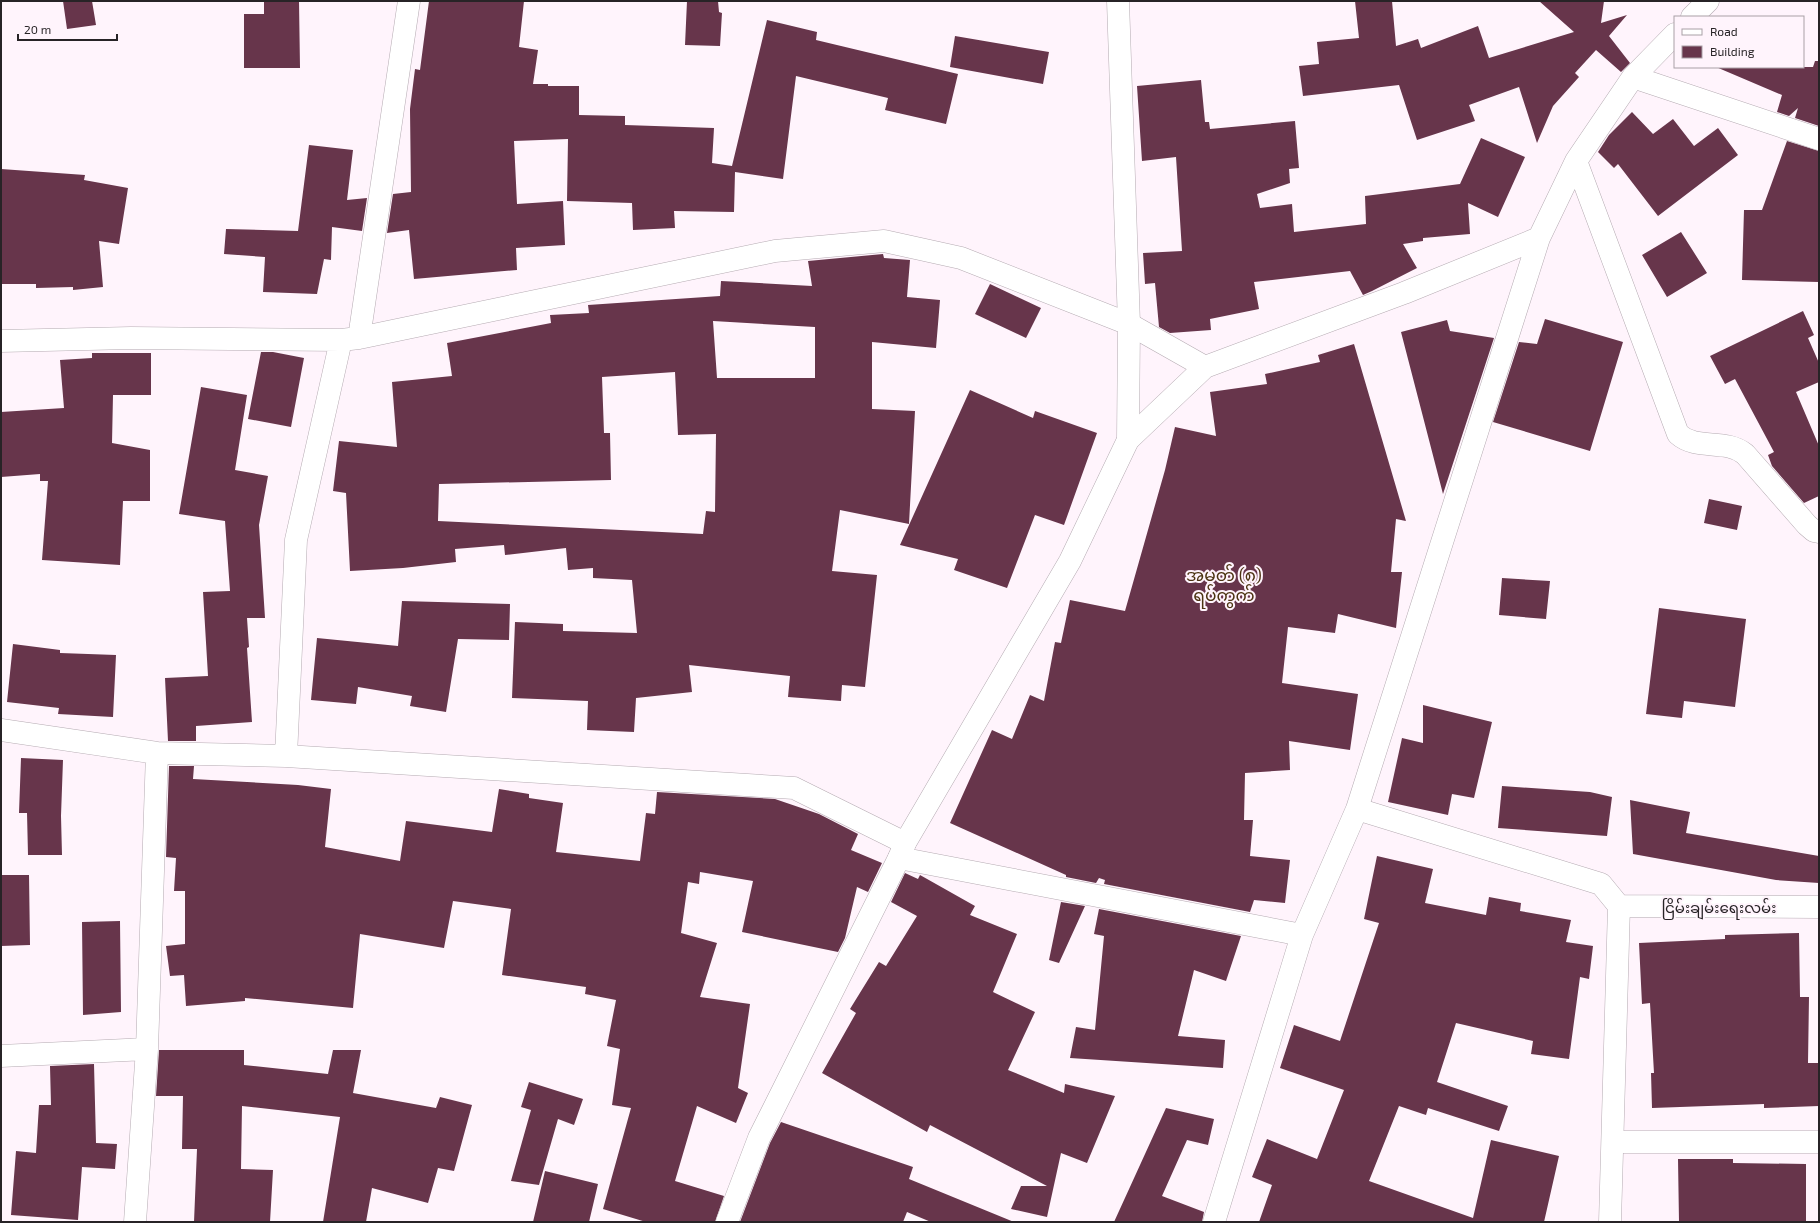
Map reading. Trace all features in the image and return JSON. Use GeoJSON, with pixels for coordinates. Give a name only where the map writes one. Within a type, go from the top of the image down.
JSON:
{"type":"FeatureCollection","features":[{"type":"Feature","properties":{"kind":"street"},"geometry":{"type":"LineString","coordinates":[[286,756],[296,540],[350,339],[410,1]]}},
{"type":"Feature","properties":{"kind":"street"},"geometry":{"type":"LineString","coordinates":[[1118,1],[1129,324],[1128,440]]}},
{"type":"Feature","properties":{"kind":"street"},"geometry":{"type":"LineString","coordinates":[[1693,16],[1708,1]]}},
{"type":"Feature","properties":{"kind":"street"},"geometry":{"type":"LineString","coordinates":[[1214,1222],[1302,935],[1357,808],[1539,238],[1576,161],[1633,77],[1674,35]]}},
{"type":"Feature","properties":{"kind":"street"},"geometry":{"type":"LineString","coordinates":[[1633,77],[1819,139]]}},
{"type":"Feature","properties":{"kind":"street"},"geometry":{"type":"LineString","coordinates":[[1576,161],[1678,434],[1685,440],[1694,443],[1728,445],[1737,448],[1746,454],[1807,525],[1814,531],[1819,532]]}},
{"type":"Feature","properties":{"kind":"street"},"geometry":{"type":"LineString","coordinates":[[727,1222],[759,1138],[902,850],[1070,561],[1128,440],[1205,367],[1404,293],[1539,238]]}},
{"type":"Feature","properties":{"kind":"street"},"geometry":{"type":"LineString","coordinates":[[1,341],[131,338],[350,339],[775,251],[884,241],[961,258],[1129,324],[1205,367]]}},
{"type":"Feature","properties":{"kind":"street"},"geometry":{"type":"LineString","coordinates":[[1,730],[157,753],[286,756],[794,788],[902,850],[1302,935]]}},
{"type":"Feature","properties":{"kind":"street"},"geometry":{"type":"LineString","coordinates":[[135,1222],[147,1049],[157,753]]}},
{"type":"Feature","properties":{"kind":"street"},"geometry":{"type":"LineString","coordinates":[[1357,808],[1601,884],[1619,906],[1610,1222]]}},
{"type":"Feature","properties":{"kind":"street","name":"ငြိမ်းချမ်းရေးလမ်း"},"geometry":{"type":"LineString","coordinates":[[1619,906],[1819,907]]}},
{"type":"Feature","properties":{"kind":"street"},"geometry":{"type":"LineString","coordinates":[[1,1056],[147,1049]]}},
{"type":"Feature","properties":{"kind":"street"},"geometry":{"type":"LineString","coordinates":[[1613,1142],[1819,1142]]}},
{"type":"Feature","properties":{"kind":"building"},"geometry":{"type":"Polygon","coordinates":[[[63,1],[92,1],[96,25],[67,29],[63,1]]]}},
{"type":"Feature","properties":{"kind":"building"},"geometry":{"type":"Polygon","coordinates":[[[264,1],[299,1],[300,68],[244,68],[244,14],[264,14],[264,1]]]}},
{"type":"Feature","properties":{"kind":"building"},"geometry":{"type":"Polygon","coordinates":[[[429,1],[524,1],[519,47],[538,50],[533,84],[548,84],[548,86],[579,86],[579,115],[625,116],[625,125],[714,128],[712,163],[732,166],[767,20],[817,32],[816,40],[958,74],[946,124],[885,110],[888,98],[796,76],[783,179],[735,172],[734,212],[674,211],[675,228],[633,230],[632,203],[567,201],[568,139],[514,141],[517,204],[563,201],[565,245],[516,248],[517,270],[414,279],[409,230],[387,233],[393,194],[411,192],[410,109],[415,69],[420,70],[429,1]]]}},
{"type":"Feature","properties":{"kind":"building"},"geometry":{"type":"Polygon","coordinates":[[[687,1],[718,1],[719,12],[722,13],[720,46],[685,45],[687,1]]]}},
{"type":"Feature","properties":{"kind":"building"},"geometry":{"type":"Polygon","coordinates":[[[1355,1],[1392,1],[1396,46],[1418,39],[1421,48],[1478,26],[1489,58],[1574,32],[1539,1],[1604,1],[1601,23],[1627,15],[1609,36],[1630,63],[1621,72],[1596,50],[1575,73],[1579,77],[1553,106],[1537,143],[1519,87],[1469,105],[1475,121],[1417,140],[1399,85],[1303,96],[1299,66],[1319,64],[1317,42],[1359,38],[1355,1]]]}},
{"type":"Feature","properties":{"kind":"building"},"geometry":{"type":"Polygon","coordinates":[[[955,36],[1049,52],[1043,84],[950,67],[955,36]]]}},
{"type":"Feature","properties":{"kind":"building"},"geometry":{"type":"Polygon","coordinates":[[[1815,61],[1819,61],[1819,126],[1795,118],[1798,108],[1789,116],[1777,112],[1782,95],[1718,68],[1804,68],[1813,67],[1815,61]]]}},
{"type":"Feature","properties":{"kind":"building"},"geometry":{"type":"Polygon","coordinates":[[[1201,80],[1205,122],[1209,122],[1210,129],[1295,121],[1299,168],[1289,169],[1290,183],[1257,194],[1260,208],[1292,204],[1294,232],[1366,224],[1365,196],[1460,184],[1481,138],[1525,157],[1498,217],[1468,203],[1470,234],[1423,238],[1423,241],[1403,244],[1417,268],[1372,291],[1363,295],[1350,271],[1254,282],[1259,309],[1210,319],[1211,330],[1170,333],[1159,327],[1155,283],[1145,284],[1143,253],[1182,251],[1176,157],[1142,161],[1137,86],[1201,80]]]}},
{"type":"Feature","properties":{"kind":"building"},"geometry":{"type":"Polygon","coordinates":[[[1632,112],[1653,134],[1673,119],[1694,146],[1718,128],[1738,155],[1658,216],[1618,164],[1614,168],[1598,152],[1609,135],[1632,112]]]}},
{"type":"Feature","properties":{"kind":"building"},"geometry":{"type":"Polygon","coordinates":[[[1787,141],[1819,151],[1819,282],[1742,280],[1744,210],[1762,210],[1787,141]]]}},
{"type":"Feature","properties":{"kind":"building"},"geometry":{"type":"Polygon","coordinates":[[[309,145],[353,150],[347,200],[367,198],[362,231],[332,227],[331,260],[324,259],[317,294],[263,292],[265,257],[224,254],[226,229],[298,231],[309,145]]]}},
{"type":"Feature","properties":{"kind":"building"},"geometry":{"type":"Polygon","coordinates":[[[1,169],[85,175],[84,180],[128,188],[119,244],[99,241],[103,287],[73,290],[73,287],[36,288],[36,284],[1,284],[1,169]]]}},
{"type":"Feature","properties":{"kind":"building"},"geometry":{"type":"Polygon","coordinates":[[[1681,232],[1707,273],[1667,297],[1642,255],[1681,232]]]}},
{"type":"Feature","properties":{"kind":"building"},"geometry":{"type":"Polygon","coordinates":[[[883,254],[884,258],[910,260],[907,297],[940,300],[936,348],[872,342],[872,409],[915,411],[909,524],[840,510],[832,571],[877,575],[865,687],[842,685],[841,701],[788,697],[790,676],[689,665],[692,692],[636,698],[634,732],[587,730],[588,701],[512,698],[515,622],[563,624],[563,631],[637,633],[632,580],[593,578],[593,568],[568,570],[566,548],[505,555],[504,545],[455,549],[456,562],[403,568],[350,571],[346,493],[333,491],[339,441],[397,447],[392,382],[452,376],[447,343],[551,323],[550,315],[589,313],[588,305],[720,296],[721,281],[812,286],[808,261],[883,254]],[[713,321],[717,378],[815,378],[815,327],[713,321]],[[675,372],[602,377],[604,433],[610,433],[611,480],[439,484],[438,521],[703,534],[706,511],[715,512],[716,434],[678,435],[675,372]]]}},
{"type":"Feature","properties":{"kind":"building"},"geometry":{"type":"Polygon","coordinates":[[[990,284],[1041,308],[1026,338],[975,314],[990,284]]]}},
{"type":"Feature","properties":{"kind":"building"},"geometry":{"type":"Polygon","coordinates":[[[1803,311],[1814,335],[1808,338],[1819,363],[1819,382],[1796,392],[1819,446],[1819,496],[1804,503],[1772,466],[1768,455],[1774,452],[1735,379],[1725,384],[1710,356],[1803,311]]]}},
{"type":"Feature","properties":{"kind":"building"},"geometry":{"type":"Polygon","coordinates":[[[1545,319],[1623,342],[1590,451],[1493,422],[1519,342],[1537,344],[1545,319]]]}},
{"type":"Feature","properties":{"kind":"building"},"geometry":{"type":"Polygon","coordinates":[[[1447,320],[1450,331],[1494,338],[1443,494],[1401,332],[1447,320]]]}},
{"type":"Feature","properties":{"kind":"building"},"geometry":{"type":"Polygon","coordinates":[[[1354,344],[1406,521],[1396,519],[1391,572],[1402,572],[1396,628],[1338,614],[1335,633],[1288,627],[1282,683],[1358,694],[1350,750],[1289,741],[1290,770],[1245,773],[1244,820],[1253,820],[1250,856],[1290,860],[1285,903],[1254,900],[1250,912],[1104,884],[1105,880],[1099,878],[1096,883],[1066,877],[1066,875],[950,823],[992,730],[1012,739],[1030,695],[1044,701],[1055,642],[1061,643],[1070,600],[1125,611],[1165,470],[1175,427],[1216,436],[1210,392],[1267,384],[1265,374],[1320,362],[1318,355],[1354,344]]]}},
{"type":"Feature","properties":{"kind":"building"},"geometry":{"type":"Polygon","coordinates":[[[261,352],[273,352],[304,358],[291,427],[248,419],[261,352]]]}},
{"type":"Feature","properties":{"kind":"building"},"geometry":{"type":"Polygon","coordinates":[[[92,353],[151,353],[151,395],[113,395],[112,443],[150,450],[150,501],[123,501],[120,565],[42,560],[48,481],[40,481],[40,474],[1,477],[1,412],[64,408],[60,360],[92,358],[92,353]]]}},
{"type":"Feature","properties":{"kind":"building"},"geometry":{"type":"Polygon","coordinates":[[[201,387],[247,395],[235,470],[268,476],[259,525],[265,618],[247,618],[249,647],[247,648],[252,722],[196,726],[196,741],[168,741],[165,678],[208,676],[203,592],[230,591],[225,521],[179,514],[201,387]]]}},
{"type":"Feature","properties":{"kind":"building"},"geometry":{"type":"Polygon","coordinates":[[[970,390],[1033,418],[1035,411],[1097,433],[1064,525],[1035,515],[1007,588],[954,570],[958,559],[900,545],[970,390]]]}},
{"type":"Feature","properties":{"kind":"building"},"geometry":{"type":"Polygon","coordinates":[[[1709,499],[1742,506],[1737,530],[1704,523],[1709,499]]]}},
{"type":"Feature","properties":{"kind":"building"},"geometry":{"type":"Polygon","coordinates":[[[1502,578],[1550,581],[1546,619],[1499,615],[1502,578]]]}},
{"type":"Feature","properties":{"kind":"building"},"geometry":{"type":"Polygon","coordinates":[[[402,601],[510,604],[509,640],[458,639],[446,712],[410,706],[412,696],[358,687],[356,704],[311,700],[317,638],[398,646],[402,601]]]}},
{"type":"Feature","properties":{"kind":"building"},"geometry":{"type":"Polygon","coordinates":[[[1659,608],[1746,619],[1735,707],[1684,701],[1682,718],[1646,714],[1659,608]]]}},
{"type":"Feature","properties":{"kind":"building"},"geometry":{"type":"Polygon","coordinates":[[[13,644],[60,650],[60,653],[116,655],[113,717],[58,714],[59,708],[7,702],[13,644]]]}},
{"type":"Feature","properties":{"kind":"building"},"geometry":{"type":"Polygon","coordinates":[[[1423,705],[1492,722],[1474,798],[1452,794],[1448,815],[1388,802],[1402,738],[1423,743],[1423,705]]]}},
{"type":"Feature","properties":{"kind":"building"},"geometry":{"type":"Polygon","coordinates":[[[21,758],[63,760],[61,816],[62,855],[28,855],[27,813],[19,813],[21,758]]]}},
{"type":"Feature","properties":{"kind":"building"},"geometry":{"type":"Polygon","coordinates":[[[169,766],[194,766],[193,779],[298,785],[331,789],[325,847],[400,861],[406,821],[492,832],[499,789],[529,794],[529,798],[563,803],[556,852],[640,861],[646,813],[655,814],[657,792],[775,799],[819,814],[858,834],[851,850],[882,863],[868,892],[857,887],[845,938],[838,952],[742,932],[753,881],[700,872],[699,884],[688,882],[681,933],[717,943],[700,997],[750,1004],[738,1088],[748,1093],[736,1123],[697,1106],[675,1181],[724,1196],[715,1222],[646,1222],[603,1209],[631,1108],[612,1105],[620,1049],[607,1046],[616,1000],[585,994],[586,987],[502,975],[511,909],[453,901],[444,948],[360,934],[353,1008],[245,998],[245,1001],[186,1006],[184,975],[170,976],[166,946],[185,944],[185,891],[174,891],[176,858],[166,857],[169,766]]]}},
{"type":"Feature","properties":{"kind":"building"},"geometry":{"type":"Polygon","coordinates":[[[1502,786],[1590,792],[1612,797],[1607,836],[1498,828],[1502,786]]]}},
{"type":"Feature","properties":{"kind":"building"},"geometry":{"type":"Polygon","coordinates":[[[1630,800],[1690,812],[1686,833],[1819,856],[1819,883],[1776,880],[1633,854],[1630,800]]]}},
{"type":"Feature","properties":{"kind":"building"},"geometry":{"type":"Polygon","coordinates":[[[1377,856],[1433,869],[1425,903],[1486,915],[1489,897],[1521,903],[1520,911],[1571,920],[1566,942],[1593,946],[1589,979],[1580,977],[1569,1059],[1531,1054],[1533,1041],[1456,1023],[1437,1082],[1508,1106],[1499,1131],[1428,1108],[1426,1115],[1399,1106],[1369,1181],[1473,1218],[1491,1140],[1559,1156],[1544,1222],[1259,1222],[1272,1185],[1252,1177],[1267,1139],[1317,1159],[1344,1090],[1280,1068],[1294,1025],[1340,1041],[1379,923],[1364,919],[1377,856]]]}},
{"type":"Feature","properties":{"kind":"building"},"geometry":{"type":"Polygon","coordinates":[[[905,873],[918,879],[920,875],[975,906],[970,915],[1017,934],[993,992],[1035,1012],[1008,1070],[1064,1093],[1065,1084],[1115,1096],[1087,1163],[1061,1153],[1047,1217],[1011,1209],[1021,1186],[1047,1186],[930,1125],[927,1132],[822,1073],[856,1013],[850,1009],[879,962],[886,966],[917,916],[891,902],[905,873]]]}},
{"type":"Feature","properties":{"kind":"building"},"geometry":{"type":"Polygon","coordinates":[[[1,875],[29,875],[30,945],[1,946],[1,875]]]}},
{"type":"Feature","properties":{"kind":"building"},"geometry":{"type":"Polygon","coordinates":[[[1061,902],[1085,906],[1059,963],[1049,960],[1061,902]]]}},
{"type":"Feature","properties":{"kind":"building"},"geometry":{"type":"Polygon","coordinates":[[[1099,909],[1241,936],[1226,981],[1194,970],[1178,1036],[1225,1040],[1223,1068],[1070,1058],[1076,1027],[1095,1030],[1104,936],[1094,934],[1099,909]]]}},
{"type":"Feature","properties":{"kind":"building"},"geometry":{"type":"Polygon","coordinates":[[[120,921],[121,1012],[83,1015],[82,922],[120,921]]]}},
{"type":"Feature","properties":{"kind":"building"},"geometry":{"type":"Polygon","coordinates":[[[1799,933],[1800,997],[1809,997],[1808,1063],[1819,1063],[1819,1106],[1764,1108],[1764,1104],[1652,1108],[1651,1073],[1654,1073],[1650,1003],[1642,1004],[1639,943],[1725,939],[1725,935],[1799,933]]]}},
{"type":"Feature","properties":{"kind":"building"},"geometry":{"type":"Polygon","coordinates":[[[159,1050],[244,1050],[244,1065],[328,1074],[333,1050],[361,1050],[353,1093],[436,1108],[440,1097],[472,1105],[454,1171],[438,1168],[428,1203],[372,1188],[366,1222],[323,1222],[340,1117],[242,1106],[241,1169],[273,1170],[270,1222],[194,1222],[197,1149],[182,1149],[183,1096],[156,1096],[159,1050]]]}},
{"type":"Feature","properties":{"kind":"building"},"geometry":{"type":"Polygon","coordinates":[[[94,1064],[96,1143],[117,1144],[115,1169],[82,1167],[78,1220],[11,1215],[16,1151],[36,1153],[39,1105],[51,1105],[50,1066],[94,1064]]]}},
{"type":"Feature","properties":{"kind":"building"},"geometry":{"type":"Polygon","coordinates":[[[529,1082],[583,1099],[574,1125],[558,1119],[539,1185],[511,1181],[531,1110],[521,1107],[529,1082]]]}},
{"type":"Feature","properties":{"kind":"building"},"geometry":{"type":"Polygon","coordinates":[[[1166,1108],[1214,1119],[1208,1145],[1187,1140],[1162,1196],[1204,1212],[1202,1222],[1114,1222],[1166,1108]]]}},
{"type":"Feature","properties":{"kind":"building"},"geometry":{"type":"Polygon","coordinates":[[[781,1122],[913,1167],[909,1179],[1014,1222],[931,1222],[907,1212],[903,1222],[740,1222],[770,1143],[781,1122]]]}},
{"type":"Feature","properties":{"kind":"building"},"geometry":{"type":"Polygon","coordinates":[[[1678,1159],[1733,1159],[1733,1163],[1806,1164],[1806,1222],[1679,1222],[1678,1159]]]}},
{"type":"Feature","properties":{"kind":"building"},"geometry":{"type":"Polygon","coordinates":[[[545,1171],[598,1184],[589,1222],[533,1222],[545,1171]]]}},
{"type":"Feature","properties":{"kind":"district","name":"အမှတ် (၈) ရပ်ကွက်"},"geometry":{"type":"Point","coordinates":[1224,584]}}]}
